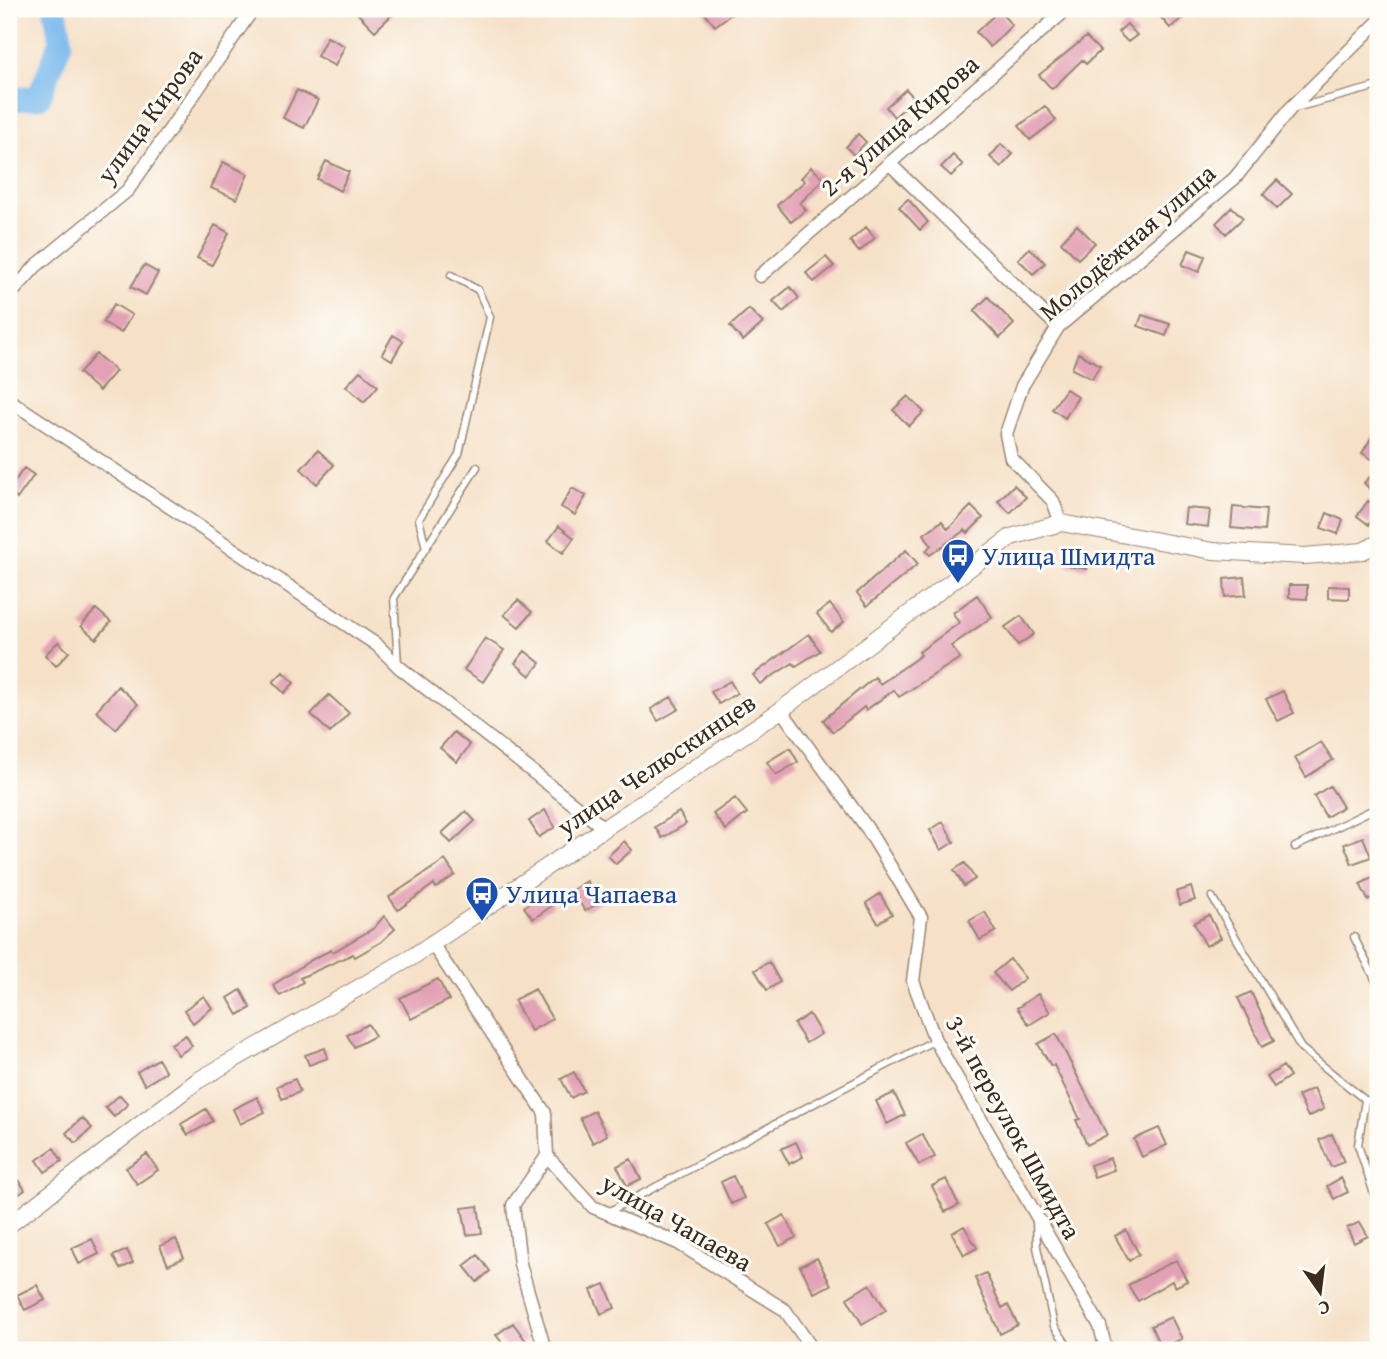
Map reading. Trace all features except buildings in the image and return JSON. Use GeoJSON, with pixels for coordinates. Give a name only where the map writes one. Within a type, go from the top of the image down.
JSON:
{"type":"FeatureCollection","features":[{"type":"Feature","properties":{"kind":"street","name":"улица Кирова"},"geometry":{"type":"LineString","coordinates":[[9,296],[36,266],[128,190],[253,9]]}},
{"type":"Feature","properties":{"kind":"street","name":"2-я улица Кирова"},"geometry":{"type":"LineString","coordinates":[[760,276],[1067,9]]}},
{"type":"Feature","properties":{"kind":"street","name":"Молодёжная улица"},"geometry":{"type":"LineString","coordinates":[[1060,523],[1053,501],[1011,458],[1006,434],[1022,386],[1058,327],[1234,178],[1290,109],[1378,22]]}},
{"type":"Feature","properties":{"kind":"street"},"geometry":{"type":"LineString","coordinates":[[890,164],[1058,327]]}},
{"type":"Feature","properties":{"kind":"street"},"geometry":{"type":"LineString","coordinates":[[9,400],[377,645],[399,667],[604,828]]}},
{"type":"Feature","properties":{"kind":"street","name":"улица Челюскинцев"},"geometry":{"type":"LineString","coordinates":[[9,1225],[197,1081],[312,1017],[604,828],[780,710],[1011,537],[1060,523],[1213,551],[1305,556],[1363,551],[1378,543]]}},
{"type":"Feature","properties":{"kind":"street","name":"3-й переулок Шмидта"},"geometry":{"type":"LineString","coordinates":[[780,710],[867,828],[921,917],[913,981],[934,1041],[1100,1326],[1106,1350]]}},
{"type":"Feature","properties":{"kind":"street"},"geometry":{"type":"LineString","coordinates":[[431,942],[545,1113],[547,1156],[513,1205],[520,1264],[545,1350]]}},
{"type":"Feature","properties":{"kind":"street","name":"улица Чапаева"},"geometry":{"type":"LineString","coordinates":[[547,1156],[593,1207],[678,1243],[785,1310],[813,1350]]}},
{"type":"Feature","properties":{"kind":"lane"},"geometry":{"type":"LineString","coordinates":[[1290,109],[1378,86]]}},
{"type":"Feature","properties":{"kind":"lane"},"geometry":{"type":"LineString","coordinates":[[426,548],[419,519],[459,454],[490,317],[478,290],[451,275]]}},
{"type":"Feature","properties":{"kind":"lane"},"geometry":{"type":"LineString","coordinates":[[399,667],[394,598],[477,467]]}},
{"type":"Feature","properties":{"kind":"lane"},"geometry":{"type":"LineString","coordinates":[[1295,847],[1378,807]]}},
{"type":"Feature","properties":{"kind":"lane"},"geometry":{"type":"LineString","coordinates":[[1212,897],[1301,1048],[1365,1100],[1378,1101]]}},
{"type":"Feature","properties":{"kind":"lane"},"geometry":{"type":"LineString","coordinates":[[1354,937],[1378,985]]}},
{"type":"Feature","properties":{"kind":"lane"},"geometry":{"type":"LineString","coordinates":[[606,1213],[934,1041]]}},
{"type":"Feature","properties":{"kind":"lane"},"geometry":{"type":"LineString","coordinates":[[1365,1100],[1358,1145],[1378,1206]]}},
{"type":"Feature","properties":{"kind":"lane"},"geometry":{"type":"LineString","coordinates":[[1036,1217],[1037,1247],[1054,1326],[1071,1350]]}},
{"type":"Feature","properties":{"kind":"waterway"},"geometry":{"type":"LineString","coordinates":[[9,100],[39,97],[61,41],[55,9]]}},
{"type":"Feature","properties":{"kind":"place","name":"Улица Шмидта"},"geometry":{"type":"Point","coordinates":[958,585]}},
{"type":"Feature","properties":{"kind":"place","name":"Улица Чапаева"},"geometry":{"type":"Point","coordinates":[482,923]}}]}
